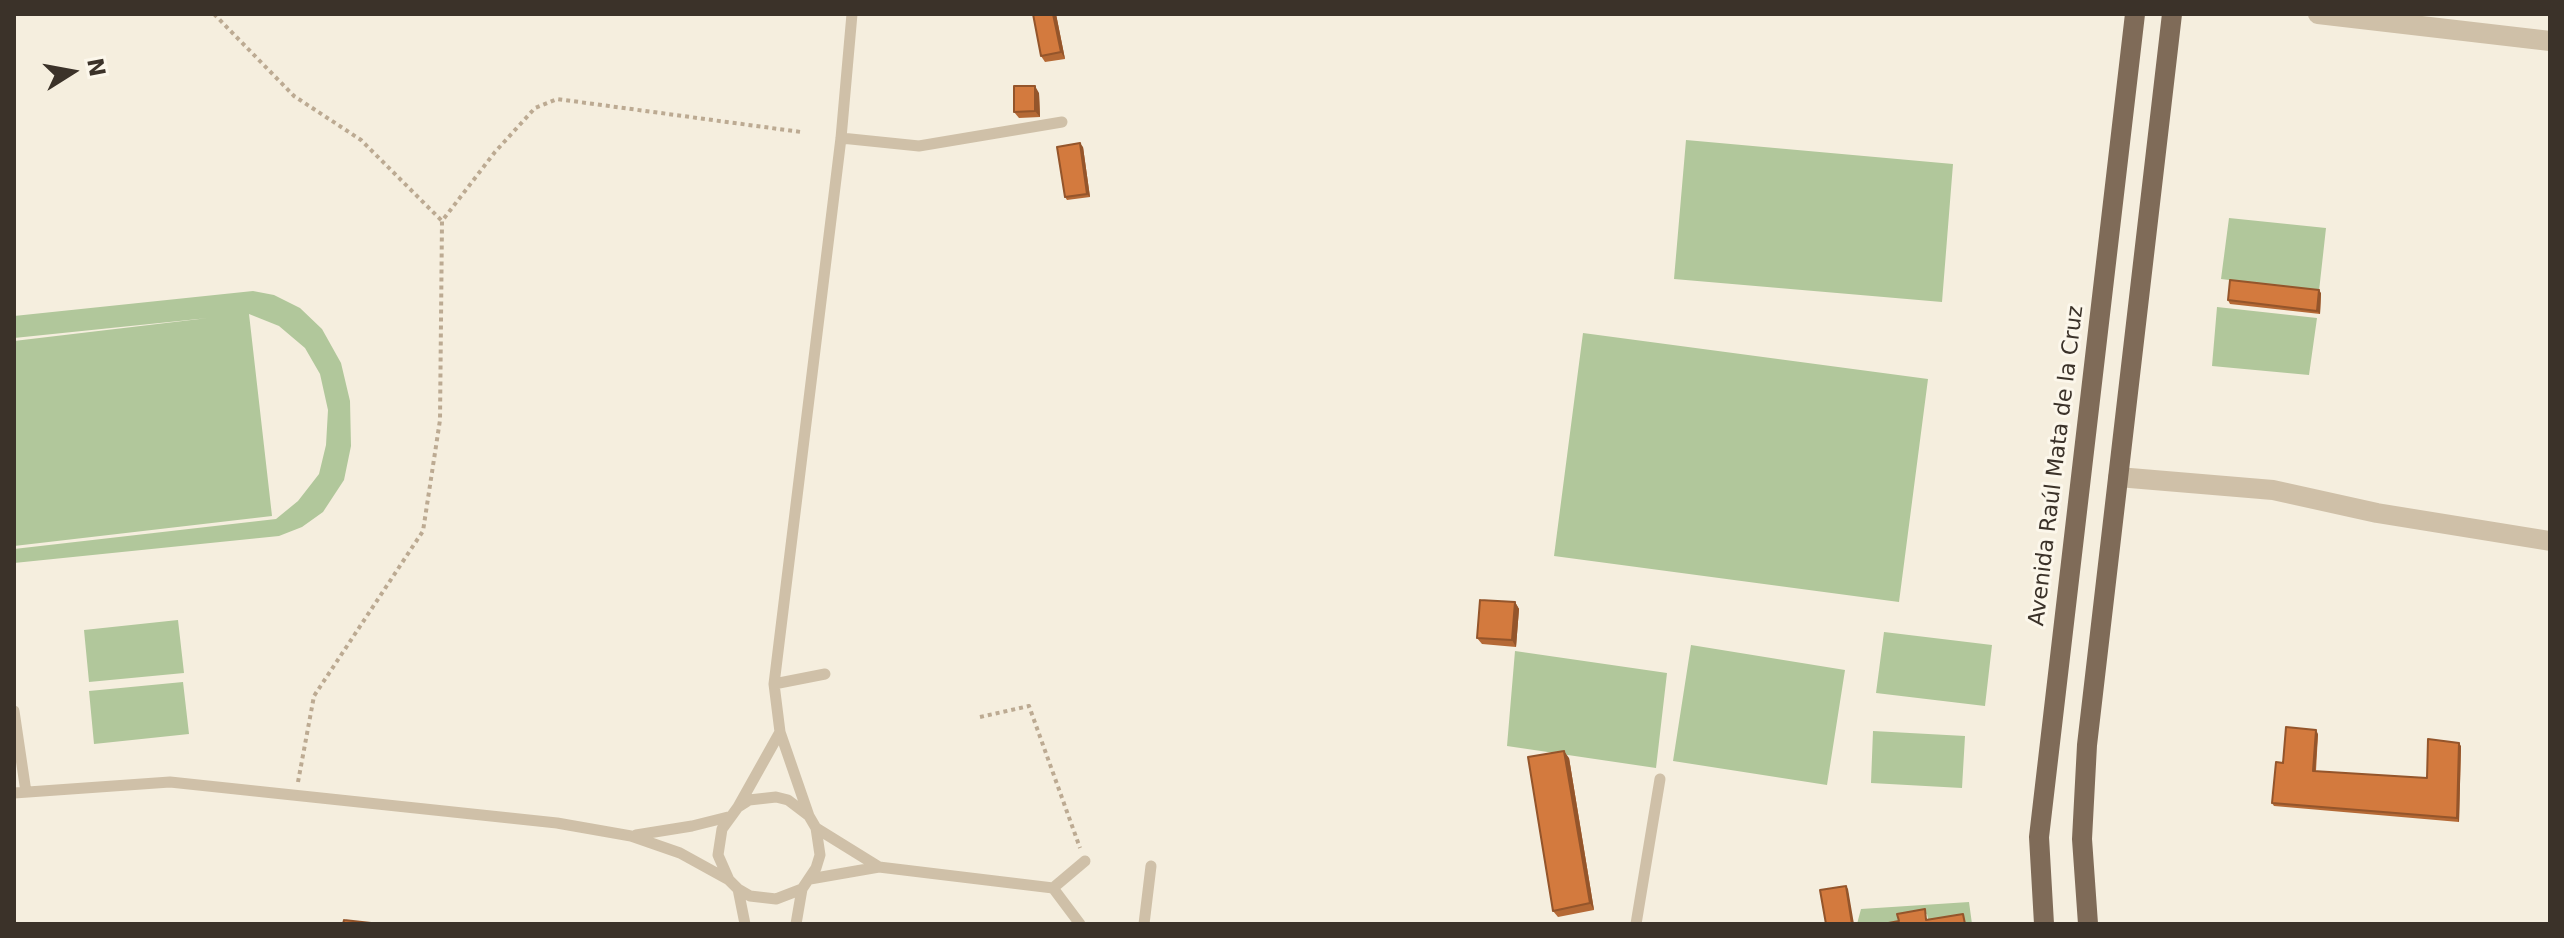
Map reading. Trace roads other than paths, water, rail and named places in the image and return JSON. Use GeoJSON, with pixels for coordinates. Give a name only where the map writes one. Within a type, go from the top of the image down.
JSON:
{"type":"FeatureCollection","features":[{"type":"Feature","properties":{"kind":"main road","name":"Avenida Raúl Mata de la Cruz"},"geometry":{"type":"LineString","coordinates":[[2044,924],[2039,837],[2135,14]]}},
{"type":"Feature","properties":{"kind":"main road"},"geometry":{"type":"LineString","coordinates":[[2088,924],[2082,839],[2087,745],[2172,14]]}},
{"type":"Feature","properties":{"kind":"street"},"geometry":{"type":"LineString","coordinates":[[2318,14],[2365,27],[2388,18],[2550,41]]}},
{"type":"Feature","properties":{"kind":"street"},"geometry":{"type":"LineString","coordinates":[[2118,477],[2273,490],[2377,513],[2550,541]]}},
{"type":"Feature","properties":{"kind":"lane"},"geometry":{"type":"LineString","coordinates":[[796,924],[806,884],[820,855],[816,828],[780,732],[774,684],[841,138],[852,14]]}},
{"type":"Feature","properties":{"kind":"lane"},"geometry":{"type":"LineString","coordinates":[[841,138],[919,146],[1062,122]]}},
{"type":"Feature","properties":{"kind":"lane"},"geometry":{"type":"LineString","coordinates":[[774,684],[825,674]]}},
{"type":"Feature","properties":{"kind":"lane"},"geometry":{"type":"LineString","coordinates":[[14,711],[20,792],[170,782],[557,823],[631,836],[680,853],[729,880],[738,889],[763,899],[776,899],[806,884],[879,867],[1053,888],[1080,924]]}},
{"type":"Feature","properties":{"kind":"lane"},"geometry":{"type":"LineString","coordinates":[[729,880],[718,855],[718,842],[728,817],[738,807],[780,732]]}},
{"type":"Feature","properties":{"kind":"lane"},"geometry":{"type":"LineString","coordinates":[[1636,924],[1660,779]]}},
{"type":"Feature","properties":{"kind":"lane"},"geometry":{"type":"LineString","coordinates":[[738,807],[762,797],[776,797],[800,807],[809,816]]}},
{"type":"Feature","properties":{"kind":"lane"},"geometry":{"type":"LineString","coordinates":[[631,836],[728,817]]}},
{"type":"Feature","properties":{"kind":"lane"},"geometry":{"type":"LineString","coordinates":[[816,828],[879,867]]}},
{"type":"Feature","properties":{"kind":"lane"},"geometry":{"type":"LineString","coordinates":[[1053,888],[1085,861]]}},
{"type":"Feature","properties":{"kind":"lane"},"geometry":{"type":"LineString","coordinates":[[1144,924],[1151,866]]}},
{"type":"Feature","properties":{"kind":"lane"},"geometry":{"type":"LineString","coordinates":[[738,889],[745,924]]}}]}
